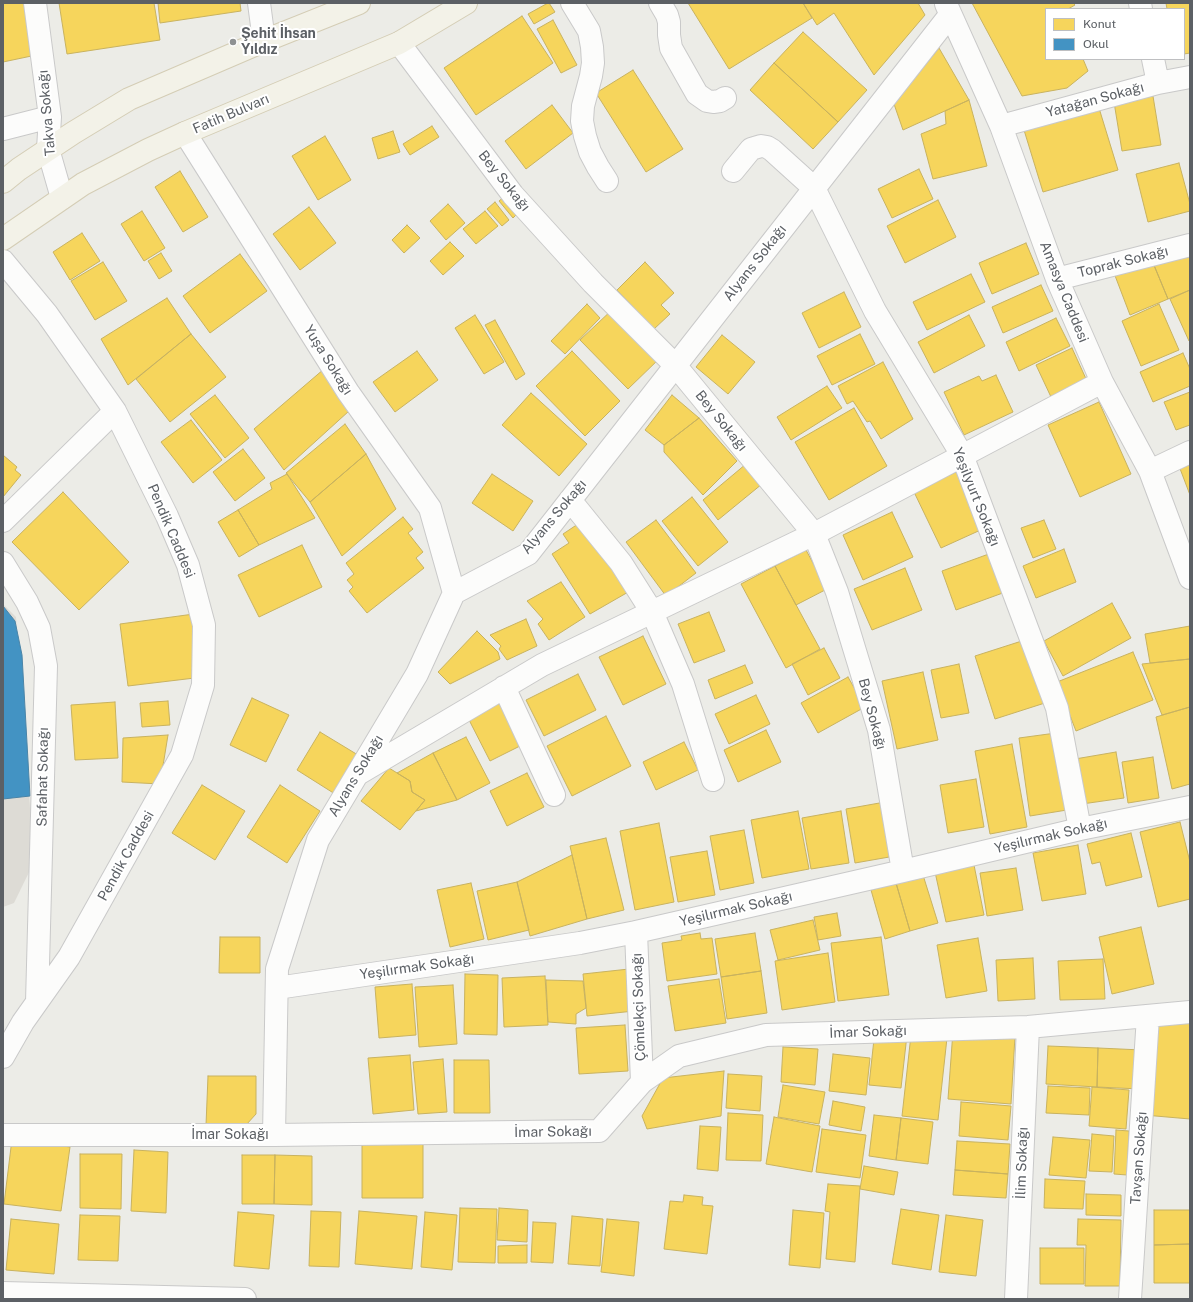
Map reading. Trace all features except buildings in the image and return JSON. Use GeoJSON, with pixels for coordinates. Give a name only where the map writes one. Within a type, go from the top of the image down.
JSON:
{"type":"FeatureCollection","features":[{"type":"Feature","properties":{"kind":"main road"},"geometry":{"type":"LineString","coordinates":[[3,182],[48,149],[129,99],[264,40],[359,3]]}},
{"type":"Feature","properties":{"kind":"main road","name":"Fatih Bulvarı"},"geometry":{"type":"LineString","coordinates":[[3,239],[83,184],[148,150],[399,43],[466,3]]}},
{"type":"Feature","properties":{"kind":"street","name":"Takva Sokağı"},"geometry":{"type":"LineString","coordinates":[[35,3],[50,117],[48,149],[62,198]]}},
{"type":"Feature","properties":{"kind":"street"},"geometry":{"type":"LineString","coordinates":[[259,3],[264,40]]}},
{"type":"Feature","properties":{"kind":"street"},"geometry":{"type":"LineString","coordinates":[[572,3],[589,31],[592,47],[593,63],[583,106],[582,121],[590,152],[607,181]]}},
{"type":"Feature","properties":{"kind":"street"},"geometry":{"type":"LineString","coordinates":[[660,3],[669,22],[671,48],[697,94],[707,101],[713,102],[720,101],[725,98]]}},
{"type":"Feature","properties":{"kind":"street","name":"Amasya Caddesi"},"geometry":{"type":"LineString","coordinates":[[948,9],[1001,126],[1057,279],[1102,382],[1150,471],[1190,578]]}},
{"type":"Feature","properties":{"kind":"street","name":"Alyans Sokağı"},"geometry":{"type":"LineString","coordinates":[[274,1135],[277,969],[318,840],[417,674],[454,593],[528,554],[814,188],[948,9]]}},
{"type":"Feature","properties":{"kind":"street","name":"Bey Sokağı"},"geometry":{"type":"LineString","coordinates":[[399,43],[513,195],[593,283],[675,365],[814,534],[837,592],[879,730],[903,871]]}},
{"type":"Feature","properties":{"kind":"street"},"geometry":{"type":"LineString","coordinates":[[1152,60],[1158,83]]}},
{"type":"Feature","properties":{"kind":"street","name":"Yatağan Sokağı"},"geometry":{"type":"LineString","coordinates":[[1001,126],[1158,83],[1190,77]]}},
{"type":"Feature","properties":{"kind":"street"},"geometry":{"type":"LineString","coordinates":[[3,129],[50,117]]}},
{"type":"Feature","properties":{"kind":"street","name":"Yuşa Sokağı"},"geometry":{"type":"LineString","coordinates":[[185,133],[348,392],[430,508],[454,593]]}},
{"type":"Feature","properties":{"kind":"street"},"geometry":{"type":"LineString","coordinates":[[733,171],[751,149],[761,146],[767,147],[814,188]]}},
{"type":"Feature","properties":{"kind":"street","name":"Yeşilyurt Sokağı"},"geometry":{"type":"LineString","coordinates":[[814,188],[875,311],[962,455],[1057,708],[1080,829]]}},
{"type":"Feature","properties":{"kind":"street","name":"Toprak Sokağı"},"geometry":{"type":"LineString","coordinates":[[1057,279],[1190,245]]}},
{"type":"Feature","properties":{"kind":"street","name":"Pendik Caddesi"},"geometry":{"type":"LineString","coordinates":[[3,261],[47,314],[115,411],[167,516],[188,566],[204,625],[203,685],[182,755],[69,957],[23,1022],[3,1057]]}},
{"type":"Feature","properties":{"kind":"street"},"geometry":{"type":"LineString","coordinates":[[357,775],[542,665],[814,534],[1102,382]]}},
{"type":"Feature","properties":{"kind":"street"},"geometry":{"type":"LineString","coordinates":[[3,521],[115,411]]}},
{"type":"Feature","properties":{"kind":"street"},"geometry":{"type":"LineString","coordinates":[[1150,471],[1190,452]]}},
{"type":"Feature","properties":{"kind":"street"},"geometry":{"type":"LineString","coordinates":[[570,500],[621,563],[652,612],[683,684],[713,780]]}},
{"type":"Feature","properties":{"kind":"street","name":"Safahat Sokağı"},"geometry":{"type":"LineString","coordinates":[[3,563],[27,602],[39,628],[46,666],[37,1002]]}},
{"type":"Feature","properties":{"kind":"street"},"geometry":{"type":"LineString","coordinates":[[504,687],[554,795]]}},
{"type":"Feature","properties":{"kind":"street","name":"Yeşilırmak Sokağı"},"geometry":{"type":"LineString","coordinates":[[277,988],[580,942],[636,932],[1080,829],[1190,807]]}},
{"type":"Feature","properties":{"kind":"street","name":"Çömlekçi Sokağı"},"geometry":{"type":"LineString","coordinates":[[636,932],[642,1082]]}},
{"type":"Feature","properties":{"kind":"street","name":"İmar Sokağı"},"geometry":{"type":"LineString","coordinates":[[3,1134],[274,1135],[599,1131],[642,1082],[678,1056],[766,1035],[1028,1027],[1190,1012]]}},
{"type":"Feature","properties":{"kind":"street","name":"Tavşan Sokağı"},"geometry":{"type":"LineString","coordinates":[[1130,1299],[1148,1016]]}},
{"type":"Feature","properties":{"kind":"street","name":"İlim Sokağı"},"geometry":{"type":"LineString","coordinates":[[1016,1299],[1028,1027]]}},
{"type":"Feature","properties":{"kind":"street"},"geometry":{"type":"LineString","coordinates":[[3,1293],[245,1299]]}},
{"type":"Feature","properties":{"kind":"shaded area"},"geometry":{"type":"Polygon","coordinates":[[[3,604],[16,617],[34,862],[14,903],[3,907],[3,604]]]}},
{"type":"Feature","properties":{"kind":"place","name":"Şehit İhsan Yıldız"},"geometry":{"type":"Point","coordinates":[233,42]}}]}
